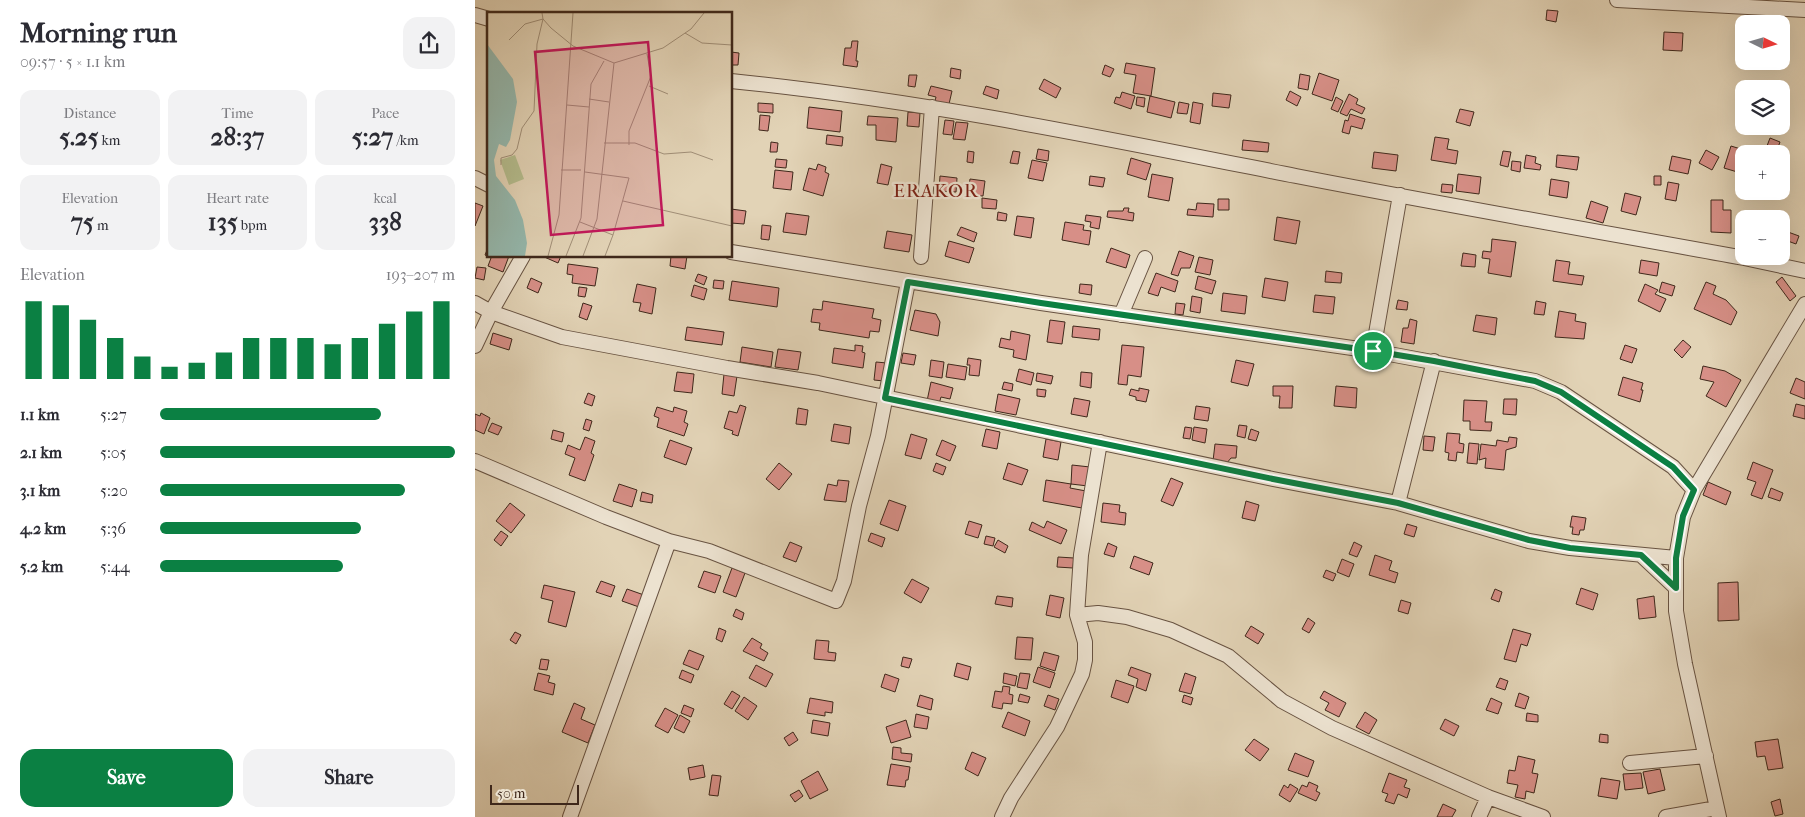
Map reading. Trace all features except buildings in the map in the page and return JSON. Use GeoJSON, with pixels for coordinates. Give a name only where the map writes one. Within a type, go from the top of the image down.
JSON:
{"type":"FeatureCollection","features":[{"type":"Feature","properties":{"kind":"street"},"geometry":{"type":"LineString","coordinates":[[1617,0],[1805,10]]}},
{"type":"Feature","properties":{"kind":"street"},"geometry":{"type":"LineString","coordinates":[[733,81],[811,89],[1115,140],[1805,271]]}},
{"type":"Feature","properties":{"kind":"street"},"geometry":{"type":"LineString","coordinates":[[921,257],[933,108]]}},
{"type":"Feature","properties":{"kind":"street"},"geometry":{"type":"LineString","coordinates":[[475,178],[487,184]]}},
{"type":"Feature","properties":{"kind":"street"},"geometry":{"type":"LineString","coordinates":[[1373,351],[1401,195]]}},
{"type":"Feature","properties":{"kind":"street"},"geometry":{"type":"LineString","coordinates":[[733,252],[1121,315],[1373,351],[1535,381],[1561,392],[1673,467],[1694,490]]}},
{"type":"Feature","properties":{"kind":"street"},"geometry":{"type":"LineString","coordinates":[[475,346],[491,312],[522,258]]}},
{"type":"Feature","properties":{"kind":"street"},"geometry":{"type":"LineString","coordinates":[[1121,315],[1145,258]]}},
{"type":"Feature","properties":{"kind":"street"},"geometry":{"type":"LineString","coordinates":[[475,461],[606,517],[669,541],[709,551],[836,601],[844,581],[859,506],[878,436],[908,282]]}},
{"type":"Feature","properties":{"kind":"street"},"geometry":{"type":"LineString","coordinates":[[475,303],[491,312],[562,337],[818,383],[1273,479],[1398,503],[1529,540],[1570,548],[1676,558]]}},
{"type":"Feature","properties":{"kind":"street"},"geometry":{"type":"LineString","coordinates":[[1666,817],[1718,812],[1685,664],[1676,611],[1676,558],[1683,516],[1694,490],[1805,304]]}},
{"type":"Feature","properties":{"kind":"street"},"geometry":{"type":"LineString","coordinates":[[1398,503],[1434,361]]}},
{"type":"Feature","properties":{"kind":"street"},"geometry":{"type":"LineString","coordinates":[[1002,817],[1011,798],[1057,727],[1082,674],[1086,650],[1084,635],[1077,615],[1081,555],[1100,442]]}},
{"type":"Feature","properties":{"kind":"street"},"geometry":{"type":"LineString","coordinates":[[570,817],[669,541]]}},
{"type":"Feature","properties":{"kind":"street"},"geometry":{"type":"LineString","coordinates":[[1641,555],[1676,588]]}},
{"type":"Feature","properties":{"kind":"street"},"geometry":{"type":"LineString","coordinates":[[1077,615],[1098,613],[1127,617],[1171,630],[1228,656],[1282,701],[1332,728],[1488,797],[1543,817]]}},
{"type":"Feature","properties":{"kind":"street"},"geometry":{"type":"LineString","coordinates":[[1630,763],[1706,756]]}},
{"type":"Feature","properties":{"kind":"street"},"geometry":{"type":"LineString","coordinates":[[1479,817],[1488,797]]}},
{"type":"Feature","properties":{"kind":"district","name":"ERAKOR"},"geometry":{"type":"Point","coordinates":[936,191]}},
{"type":"Feature","properties":{"kind":"route"},"geometry":{"type":"LineString","coordinates":[[908,282],[1373,351],[1535,381],[1561,392],[1673,467],[1694,490],[1683,516],[1676,558],[1676,588],[1641,555],[1570,548],[1529,540],[1398,503],[1273,479],[885,398],[908,282]]}}]}
